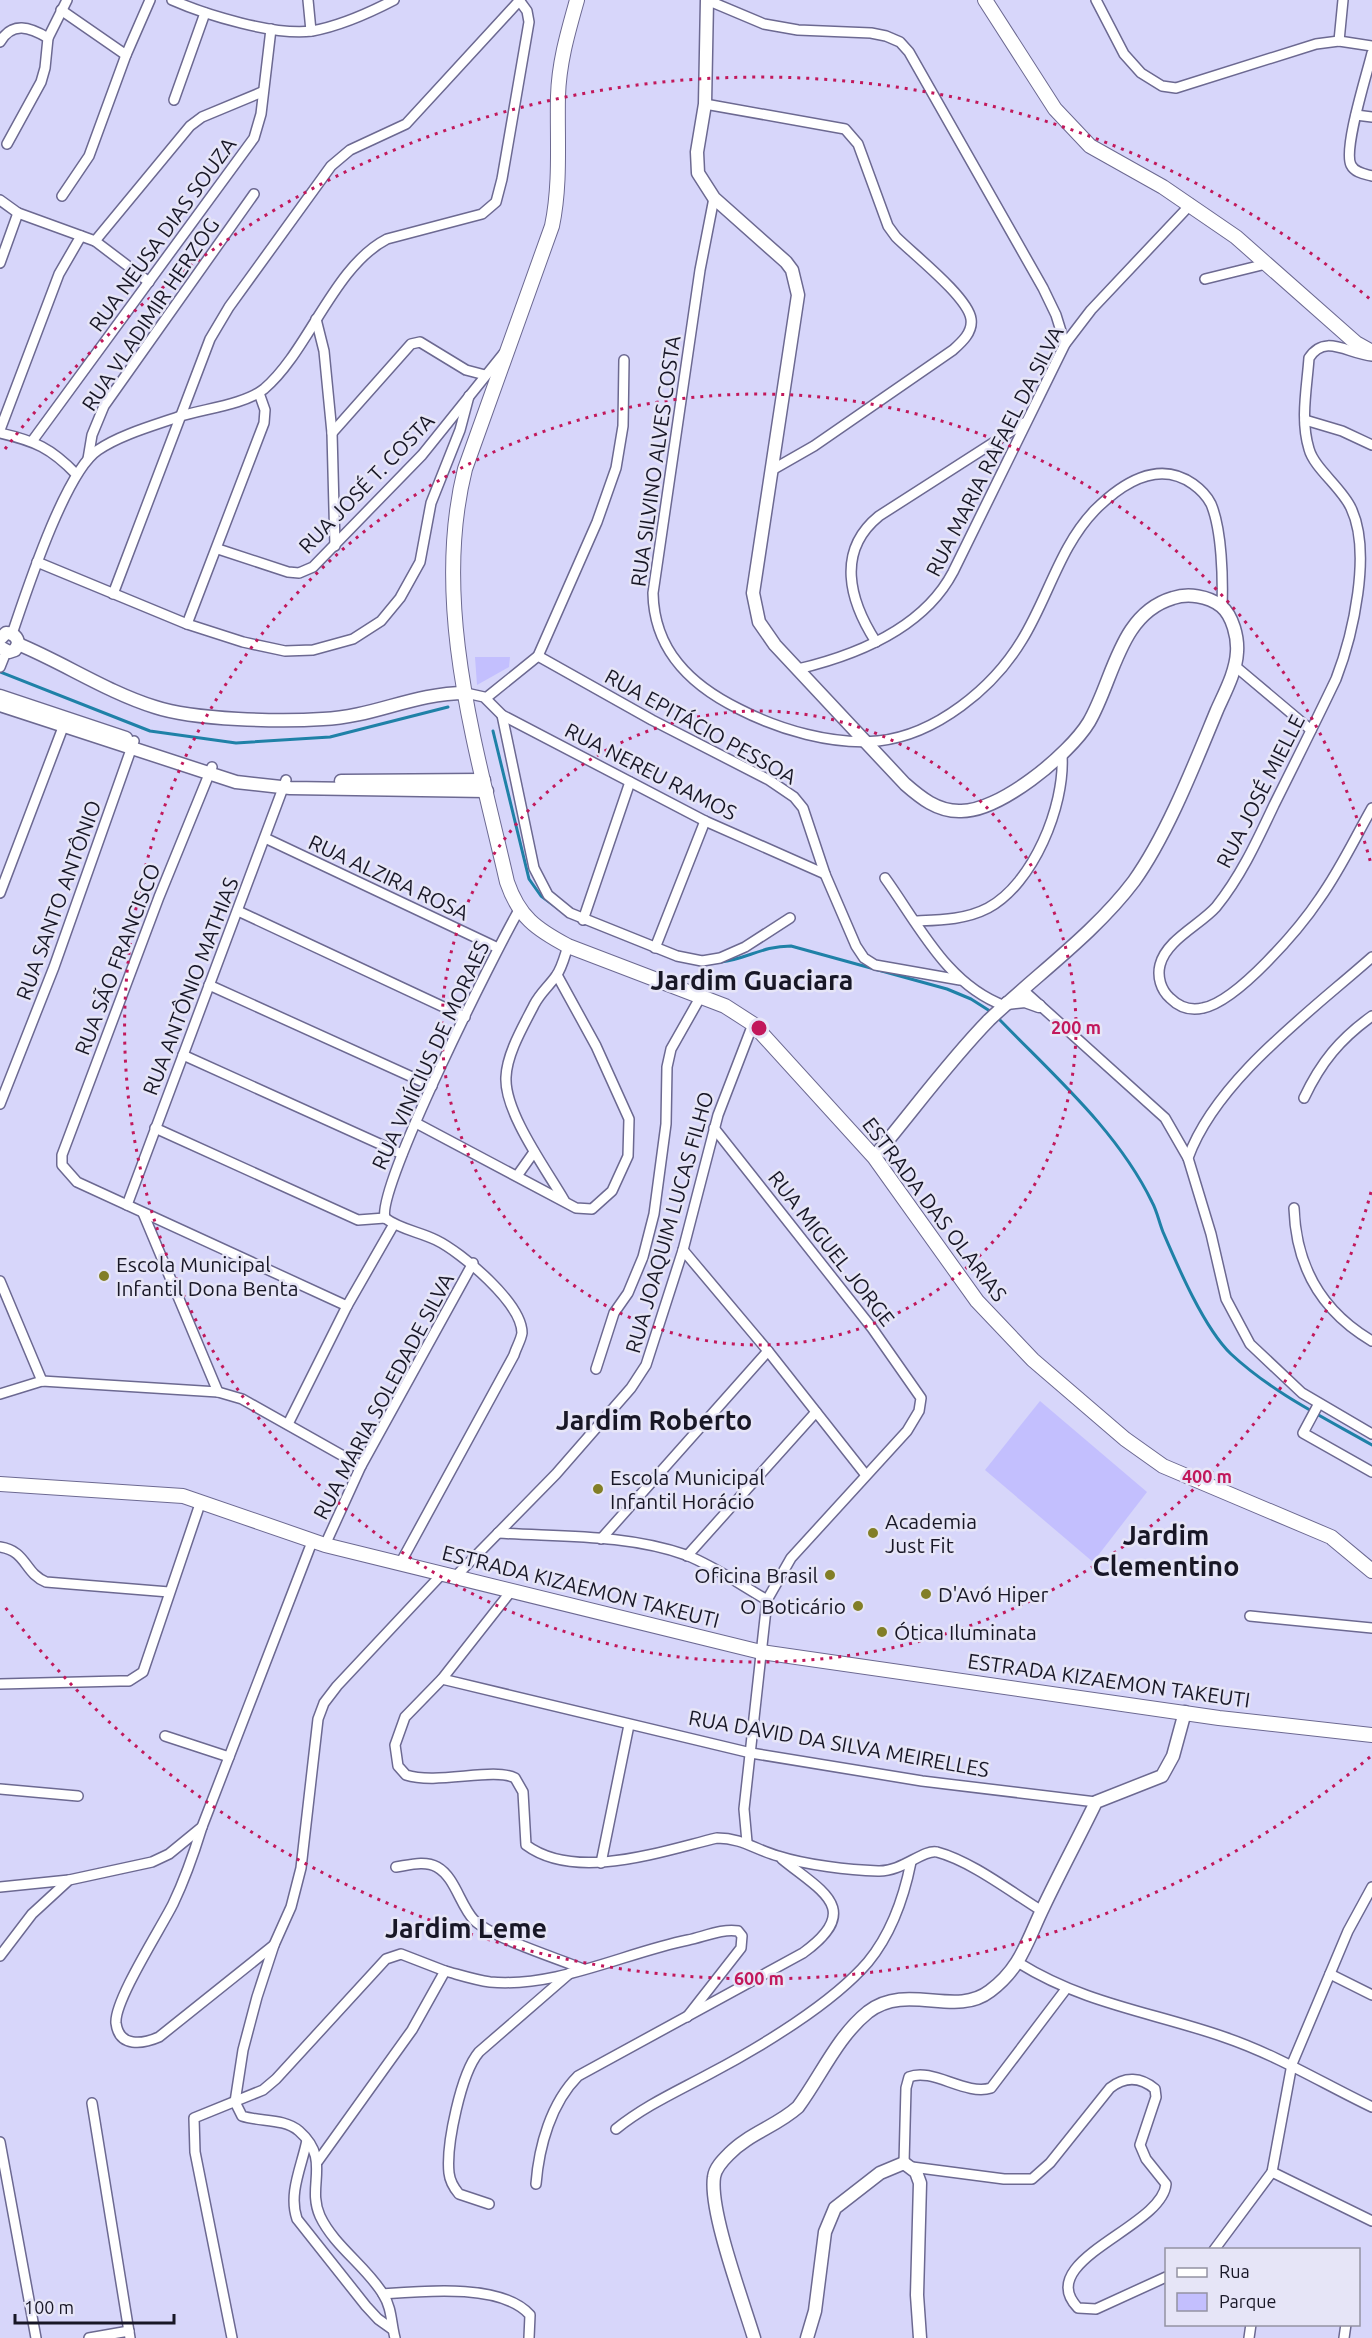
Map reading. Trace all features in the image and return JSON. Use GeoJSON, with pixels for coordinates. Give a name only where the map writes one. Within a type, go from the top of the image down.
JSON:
{"type":"FeatureCollection","features":[{"type":"Feature","properties":{"kind":"main road","name":"ESTRADA DAS OLARIAS"},"geometry":{"type":"LineString","coordinates":[[577,0],[563,48],[558,94],[556,205],[546,249],[465,469],[458,507],[454,568],[455,608],[466,693],[507,882],[519,910],[539,929],[568,946],[725,1006],[753,1024],[874,1157],[992,1318],[1033,1360],[1125,1439],[1173,1471],[1331,1538],[1372,1571]]}},
{"type":"Feature","properties":{"kind":"main road"},"geometry":{"type":"LineString","coordinates":[[985,0],[1050,102],[1071,128],[1090,146],[1191,204],[1236,237],[1356,343],[1372,354]]}},
{"type":"Feature","properties":{"kind":"main road","name":"ESTRADA KIZAEMON TAKEUTI"},"geometry":{"type":"LineString","coordinates":[[0,1484],[155,1492],[201,1501],[318,1544],[401,1562],[761,1652],[1185,1712],[1372,1735]]}},
{"type":"Feature","properties":{"kind":"street"},"geometry":{"type":"LineString","coordinates":[[7,144],[44,74],[48,38],[67,0]]}},
{"type":"Feature","properties":{"kind":"street"},"geometry":{"type":"LineString","coordinates":[[62,196],[89,156],[126,55],[150,0]]}},
{"type":"Feature","properties":{"kind":"street"},"geometry":{"type":"LineString","coordinates":[[172,0],[206,14],[271,29],[311,31],[370,13],[394,0]]}},
{"type":"Feature","properties":{"kind":"street"},"geometry":{"type":"LineString","coordinates":[[308,0],[311,31]]}},
{"type":"Feature","properties":{"kind":"street"},"geometry":{"type":"LineString","coordinates":[[2,656],[15,650],[10,639],[37,562],[76,474],[88,459],[110,444],[180,417],[259,393],[269,384],[364,254],[376,244],[387,239],[482,214],[496,202],[529,22],[527,11],[520,0],[406,124],[350,150],[332,166],[219,323],[180,417],[113,594]]}},
{"type":"Feature","properties":{"kind":"street"},"geometry":{"type":"LineString","coordinates":[[874,1157],[986,1024],[1005,1006],[1031,994],[1135,879],[1183,788],[1235,666],[1237,640],[1229,617],[1222,607],[1198,596],[1182,595],[1152,607],[1130,630],[1090,721],[1062,756],[998,800],[978,809],[957,812],[924,800],[862,740],[766,633],[759,622],[753,593],[796,321],[798,295],[795,280],[786,262],[714,198],[698,173],[697,152],[705,104],[707,0],[764,24],[798,30],[871,33],[900,42],[909,52],[1043,288],[1056,315],[1065,344]]}},
{"type":"Feature","properties":{"kind":"street"},"geometry":{"type":"LineString","coordinates":[[1088,0],[1097,2],[1124,54],[1141,73],[1151,81],[1176,88],[1316,44],[1339,41],[1372,46]]}},
{"type":"Feature","properties":{"kind":"street"},"geometry":{"type":"LineString","coordinates":[[1339,41],[1342,0]]}},
{"type":"Feature","properties":{"kind":"street"},"geometry":{"type":"LineString","coordinates":[[61,10],[126,55]]}},
{"type":"Feature","properties":{"kind":"street"},"geometry":{"type":"LineString","coordinates":[[174,100],[206,14]]}},
{"type":"Feature","properties":{"kind":"street"},"geometry":{"type":"LineString","coordinates":[[0,42],[9,30],[20,27],[48,38]]}},
{"type":"Feature","properties":{"kind":"street","name":"RUA NEUSA DIAS SOUZA"},"geometry":{"type":"LineString","coordinates":[[33,440],[254,138],[259,125],[271,29]]}},
{"type":"Feature","properties":{"kind":"street"},"geometry":{"type":"LineString","coordinates":[[1372,53],[1350,148],[1350,164],[1356,171],[1372,176]]}},
{"type":"Feature","properties":{"kind":"street"},"geometry":{"type":"LineString","coordinates":[[95,241],[190,126],[202,117],[262,92]]}},
{"type":"Feature","properties":{"kind":"street"},"geometry":{"type":"LineString","coordinates":[[705,104],[845,129],[858,144],[888,226],[896,237],[959,298],[969,311],[972,321],[968,333],[953,350],[814,446],[772,470]]}},
{"type":"Feature","properties":{"kind":"street"},"geometry":{"type":"LineString","coordinates":[[1356,115],[1372,117]]}},
{"type":"Feature","properties":{"kind":"street","name":"RUA VLADIMIR HERZOG"},"geometry":{"type":"LineString","coordinates":[[88,459],[92,435],[104,406],[254,194]]}},
{"type":"Feature","properties":{"kind":"street","name":"RUA SILVINO ALVES COSTA"},"geometry":{"type":"LineString","coordinates":[[714,198],[700,270],[653,593],[655,622],[669,654],[690,677],[724,702],[755,718],[789,730],[819,737],[862,740],[894,738],[918,730],[952,711],[984,687],[1008,662],[1022,640],[1066,551],[1084,523],[1122,486],[1141,476],[1163,472],[1181,475],[1201,490],[1211,504],[1223,564],[1222,607]]}},
{"type":"Feature","properties":{"kind":"street"},"geometry":{"type":"LineString","coordinates":[[0,200],[18,213],[95,241],[149,282]]}},
{"type":"Feature","properties":{"kind":"street","name":"RUA MARIA RAFAEL DA SILVA"},"geometry":{"type":"LineString","coordinates":[[798,669],[849,656],[876,642],[920,615],[945,588],[1024,423],[1065,344],[1091,310],[1191,204]]}},
{"type":"Feature","properties":{"kind":"street"},"geometry":{"type":"LineString","coordinates":[[0,263],[18,213]]}},
{"type":"Feature","properties":{"kind":"street"},"geometry":{"type":"LineString","coordinates":[[76,474],[55,453],[33,440],[0,432],[59,274],[81,236]]}},
{"type":"Feature","properties":{"kind":"street"},"geometry":{"type":"LineString","coordinates":[[1205,279],[1266,264]]}},
{"type":"Feature","properties":{"kind":"street"},"geometry":{"type":"LineString","coordinates":[[316,319],[324,351],[332,432],[335,546]]}},
{"type":"Feature","properties":{"kind":"street"},"geometry":{"type":"LineString","coordinates":[[332,432],[411,344],[420,342],[466,370],[485,375]]}},
{"type":"Feature","properties":{"kind":"street","name":"RUA JOSÉ MIELLE"},"geometry":{"type":"LineString","coordinates":[[1372,354],[1323,345],[1315,348],[1309,358],[1305,420],[1310,453],[1341,491],[1358,525],[1361,552],[1347,649],[1311,730],[1243,870],[1214,908],[1168,950],[1160,965],[1160,981],[1164,992],[1181,1007],[1192,1009],[1212,1006],[1237,988],[1293,933],[1319,900],[1339,869],[1372,808]]}},
{"type":"Feature","properties":{"kind":"street","name":"RUA JOSÉ T. COSTA"},"geometry":{"type":"LineString","coordinates":[[218,549],[276,569],[298,573],[313,567],[422,455],[509,347]]}},
{"type":"Feature","properties":{"kind":"street"},"geometry":{"type":"LineString","coordinates":[[10,639],[144,704],[186,713],[324,720],[359,715],[437,693],[466,693],[486,698],[538,656],[597,522],[616,468],[623,414],[624,360]]}},
{"type":"Feature","properties":{"kind":"street"},"geometry":{"type":"LineString","coordinates":[[187,624],[218,549],[264,423],[264,404],[259,393]]}},
{"type":"Feature","properties":{"kind":"street"},"geometry":{"type":"LineString","coordinates":[[37,562],[187,624],[243,642],[285,651],[334,646],[353,639],[381,621],[400,598],[420,562],[431,503],[460,430],[469,396]]}},
{"type":"Feature","properties":{"kind":"street"},"geometry":{"type":"LineString","coordinates":[[1305,420],[1342,431],[1372,445]]}},
{"type":"Feature","properties":{"kind":"street"},"geometry":{"type":"LineString","coordinates":[[876,642],[861,617],[853,590],[852,555],[861,534],[879,516],[1024,423]]}},
{"type":"Feature","properties":{"kind":"street","name":"RUA EPITÁCIO PESSOA"},"geometry":{"type":"LineString","coordinates":[[538,656],[789,793],[804,808],[825,874],[856,946],[864,958],[875,964],[960,980]]}},
{"type":"Feature","properties":{"kind":"street"},"geometry":{"type":"LineString","coordinates":[[1235,666],[1311,730]]}},
{"type":"Feature","properties":{"kind":"street"},"geometry":{"type":"LineString","coordinates":[[0,696],[65,722],[236,782],[485,786]]}},
{"type":"Feature","properties":{"kind":"street","name":"RUA NEREU RAMOS"},"geometry":{"type":"LineString","coordinates":[[486,698],[502,715],[705,821],[825,874]]}},
{"type":"Feature","properties":{"kind":"street"},"geometry":{"type":"LineString","coordinates":[[0,705],[65,722]]}},
{"type":"Feature","properties":{"kind":"street"},"geometry":{"type":"LineString","coordinates":[[502,715],[534,868],[540,884],[557,904],[583,920],[655,948],[702,961],[720,958],[745,947],[790,918]]}},
{"type":"Feature","properties":{"kind":"street"},"geometry":{"type":"LineString","coordinates":[[0,893],[65,722]]}},
{"type":"Feature","properties":{"kind":"street","name":"RUA SANTO ANTÔNIO"},"geometry":{"type":"LineString","coordinates":[[0,1104],[58,956],[132,745]]}},
{"type":"Feature","properties":{"kind":"street"},"geometry":{"type":"LineString","coordinates":[[915,921],[948,920],[969,915],[985,909],[1015,888],[1039,848],[1053,816],[1062,790],[1062,756]]}},
{"type":"Feature","properties":{"kind":"street","name":"RUA SÃO FRANCISCO"},"geometry":{"type":"LineString","coordinates":[[127,1205],[77,1182],[62,1165],[62,1155],[210,771]]}},
{"type":"Feature","properties":{"kind":"street"},"geometry":{"type":"LineString","coordinates":[[583,920],[630,782]]}},
{"type":"Feature","properties":{"kind":"street","name":"RUA ANTÔNIO MATHIAS"},"geometry":{"type":"LineString","coordinates":[[127,1205],[266,838],[284,784]]}},
{"type":"Feature","properties":{"kind":"street"},"geometry":{"type":"LineString","coordinates":[[655,948],[705,821]]}},
{"type":"Feature","properties":{"kind":"street","name":"RUA ALZIRA ROSA"},"geometry":{"type":"LineString","coordinates":[[266,838],[498,948]]}},
{"type":"Feature","properties":{"kind":"street"},"geometry":{"type":"LineString","coordinates":[[885,878],[960,980],[989,1000],[1005,1006],[1030,1002],[1031,994]]}},
{"type":"Feature","properties":{"kind":"street","name":"RUA VINÍCIUS DE MORAES"},"geometry":{"type":"LineString","coordinates":[[385,1218],[383,1207],[402,1154],[498,948],[519,910]]}},
{"type":"Feature","properties":{"kind":"street"},"geometry":{"type":"LineString","coordinates":[[238,911],[465,1017]]}},
{"type":"Feature","properties":{"kind":"street"},"geometry":{"type":"LineString","coordinates":[[565,1202],[534,1152],[510,1102],[506,1075],[509,1060],[535,1004],[546,986],[557,975],[568,946]]}},
{"type":"Feature","properties":{"kind":"street"},"geometry":{"type":"LineString","coordinates":[[1188,1158],[1203,1123],[1265,1053],[1372,957]]}},
{"type":"Feature","properties":{"kind":"street"},"geometry":{"type":"LineString","coordinates":[[416,1122],[565,1202],[585,1209],[602,1203],[621,1177],[631,1139],[629,1119],[623,1100],[557,975]]}},
{"type":"Feature","properties":{"kind":"street"},"geometry":{"type":"LineString","coordinates":[[209,986],[432,1086]]}},
{"type":"Feature","properties":{"kind":"street"},"geometry":{"type":"LineString","coordinates":[[1031,994],[1165,1118],[1188,1158],[1211,1234],[1226,1299],[1235,1320],[1250,1344],[1271,1367],[1317,1407],[1372,1434]]}},
{"type":"Feature","properties":{"kind":"street"},"geometry":{"type":"LineString","coordinates":[[596,1369],[614,1313],[628,1293],[643,1257],[654,1214],[666,1124],[667,1067],[671,1049],[701,996]]}},
{"type":"Feature","properties":{"kind":"street"},"geometry":{"type":"LineString","coordinates":[[1304,1098],[1326,1057],[1338,1043],[1372,1016]]}},
{"type":"Feature","properties":{"kind":"street","name":"RUA JOAQUIM LUCAS FILHO"},"geometry":{"type":"LineString","coordinates":[[235,2102],[243,2050],[274,1945],[291,1907],[301,1868],[313,1749],[324,1703],[449,1575],[498,1533],[556,1474],[640,1376],[657,1336],[683,1251],[714,1128],[753,1024]]}},
{"type":"Feature","properties":{"kind":"street"},"geometry":{"type":"LineString","coordinates":[[183,1055],[402,1154]]}},
{"type":"Feature","properties":{"kind":"street"},"geometry":{"type":"LineString","coordinates":[[155,1128],[358,1220],[385,1218],[394,1224],[438,1241],[473,1263],[489,1278],[520,1323],[522,1332],[514,1355],[401,1562]]}},
{"type":"Feature","properties":{"kind":"street","name":"RUA MIGUEL JORGE"},"geometry":{"type":"LineString","coordinates":[[714,1128],[778,1206],[919,1392],[920,1411],[907,1431],[866,1474]]}},
{"type":"Feature","properties":{"kind":"street"},"geometry":{"type":"LineString","coordinates":[[517,1176],[534,1152]]}},
{"type":"Feature","properties":{"kind":"street"},"geometry":{"type":"LineString","coordinates":[[127,1205],[347,1306]]}},
{"type":"Feature","properties":{"kind":"street"},"geometry":{"type":"LineString","coordinates":[[1294,1208],[1295,1231],[1302,1259],[1311,1281],[1330,1308],[1372,1341]]}},
{"type":"Feature","properties":{"kind":"street"},"geometry":{"type":"LineString","coordinates":[[143,1213],[218,1392]]}},
{"type":"Feature","properties":{"kind":"street"},"geometry":{"type":"LineString","coordinates":[[288,1424],[347,1306],[394,1224]]}},
{"type":"Feature","properties":{"kind":"street"},"geometry":{"type":"LineString","coordinates":[[683,1251],[768,1351],[866,1474],[791,1558],[767,1600],[744,1809],[747,1842]]}},
{"type":"Feature","properties":{"kind":"street","name":"RUA MARIA SOLEDADE SILVA"},"geometry":{"type":"LineString","coordinates":[[274,1945],[159,2037],[138,2044],[127,2041],[120,2034],[116,2023],[123,2000],[190,1866],[202,1827],[229,1757],[318,1544],[473,1263]]}},
{"type":"Feature","properties":{"kind":"street"},"geometry":{"type":"LineString","coordinates":[[0,1281],[42,1381]]}},
{"type":"Feature","properties":{"kind":"street"},"geometry":{"type":"LineString","coordinates":[[601,1539],[768,1351]]}},
{"type":"Feature","properties":{"kind":"street"},"geometry":{"type":"LineString","coordinates":[[0,1394],[42,1381],[218,1392],[242,1399],[362,1466]]}},
{"type":"Feature","properties":{"kind":"street"},"geometry":{"type":"LineString","coordinates":[[1317,1407],[1305,1429],[1372,1472]]}},
{"type":"Feature","properties":{"kind":"street"},"geometry":{"type":"LineString","coordinates":[[687,1556],[816,1412]]}},
{"type":"Feature","properties":{"kind":"street"},"geometry":{"type":"LineString","coordinates":[[0,1684],[120,1681],[138,1677],[143,1672],[147,1661],[201,1501]]}},
{"type":"Feature","properties":{"kind":"street"},"geometry":{"type":"LineString","coordinates":[[498,1533],[601,1539],[687,1556],[767,1600]]}},
{"type":"Feature","properties":{"kind":"street"},"geometry":{"type":"LineString","coordinates":[[0,1547],[20,1554],[34,1575],[46,1582],[169,1592]]}},
{"type":"Feature","properties":{"kind":"street"},"geometry":{"type":"LineString","coordinates":[[512,1590],[442,1679],[405,1717],[395,1745],[401,1771],[413,1778],[510,1775],[521,1785],[526,1845],[533,1851],[556,1858],[601,1863],[717,1838],[747,1842],[781,1857],[876,1871],[897,1869],[931,1851],[944,1855],[1042,1911]]}},
{"type":"Feature","properties":{"kind":"street"},"geometry":{"type":"LineString","coordinates":[[1250,1616],[1372,1628]]}},
{"type":"Feature","properties":{"kind":"street","name":"RUA DAVID DA SILVA MEIRELLES"},"geometry":{"type":"LineString","coordinates":[[442,1679],[751,1753],[922,1781],[1096,1802],[1162,1776],[1173,1756],[1185,1712]]}},
{"type":"Feature","properties":{"kind":"street"},"geometry":{"type":"LineString","coordinates":[[601,1863],[629,1725]]}},
{"type":"Feature","properties":{"kind":"street"},"geometry":{"type":"LineString","coordinates":[[165,1736],[229,1757]]}},
{"type":"Feature","properties":{"kind":"street"},"geometry":{"type":"LineString","coordinates":[[0,1789],[78,1796]]}},
{"type":"Feature","properties":{"kind":"street"},"geometry":{"type":"LineString","coordinates":[[754,2338],[716,2209],[714,2177],[722,2161],[740,2145],[788,2116],[798,2107],[850,2029],[870,2011],[890,2001],[910,1998],[953,2002],[972,2001],[988,1993],[1019,1963],[1096,1802]]}},
{"type":"Feature","properties":{"kind":"street"},"geometry":{"type":"LineString","coordinates":[[0,1887],[69,1880],[152,1862],[175,1850],[202,1827]]}},
{"type":"Feature","properties":{"kind":"street"},"geometry":{"type":"LineString","coordinates":[[536,2184],[548,2129],[567,2087],[594,2066],[803,1953],[827,1933],[833,1911],[830,1898],[781,1857]]}},
{"type":"Feature","properties":{"kind":"street"},"geometry":{"type":"LineString","coordinates":[[616,2129],[649,2105],[754,2050],[850,1979],[867,1963],[888,1930],[900,1904],[911,1862]]}},
{"type":"Feature","properties":{"kind":"street"},"geometry":{"type":"LineString","coordinates":[[396,1868],[419,1863],[437,1867],[448,1879],[465,1908],[481,1925],[584,1969]]}},
{"type":"Feature","properties":{"kind":"street"},"geometry":{"type":"LineString","coordinates":[[0,1956],[32,1914],[69,1880]]}},
{"type":"Feature","properties":{"kind":"street"},"geometry":{"type":"LineString","coordinates":[[1215,2248],[1272,2172],[1292,2064],[1348,1931],[1372,1887]]}},
{"type":"Feature","properties":{"kind":"street"},"geometry":{"type":"LineString","coordinates":[[232,2338],[195,2152],[192,2121],[202,2113],[263,2090],[276,2079],[386,1959],[401,1954],[445,1971],[490,1982],[511,1982],[570,1974],[676,1942],[734,1930],[742,1936],[741,1948],[687,2017]]}},
{"type":"Feature","properties":{"kind":"street"},"geometry":{"type":"LineString","coordinates":[[1019,1963],[1066,1989],[1224,2037],[1292,2064],[1372,2107]]}},
{"type":"Feature","properties":{"kind":"street"},"geometry":{"type":"LineString","coordinates":[[318,2161],[412,2030],[445,1971]]}},
{"type":"Feature","properties":{"kind":"street"},"geometry":{"type":"LineString","coordinates":[[489,2204],[459,2194],[449,2176],[452,2142],[466,2070],[479,2052],[500,2031],[570,1974]]}},
{"type":"Feature","properties":{"kind":"street"},"geometry":{"type":"LineString","coordinates":[[1330,1974],[1372,1995]]}},
{"type":"Feature","properties":{"kind":"street"},"geometry":{"type":"LineString","coordinates":[[920,2338],[917,2295],[920,2183],[908,2165],[906,2095],[909,2077],[919,2074],[978,2090],[991,2088],[1066,1989]]}},
{"type":"Feature","properties":{"kind":"street"},"geometry":{"type":"LineString","coordinates":[[807,2338],[815,2311],[825,2232],[835,2208],[880,2173],[908,2165],[1004,2179],[1032,2179],[1045,2168],[1110,2088],[1117,2083],[1133,2079],[1148,2083],[1155,2090],[1156,2097],[1140,2145],[1146,2159],[1166,2184],[1165,2191],[1148,2212],[1079,2263],[1068,2280],[1070,2294],[1078,2308],[1096,2309],[1165,2278]]}},
{"type":"Feature","properties":{"kind":"street"},"geometry":{"type":"LineString","coordinates":[[235,2102],[242,2116],[291,2126],[307,2140],[318,2161],[316,2195],[320,2216],[383,2294],[393,2318],[394,2333]]}},
{"type":"Feature","properties":{"kind":"street"},"geometry":{"type":"LineString","coordinates":[[89,2338],[130,2335],[92,2103]]}},
{"type":"Feature","properties":{"kind":"street"},"geometry":{"type":"LineString","coordinates":[[307,2140],[293,2201],[297,2219],[366,2306],[394,2333]]}},
{"type":"Feature","properties":{"kind":"street"},"geometry":{"type":"LineString","coordinates":[[0,2142],[36,2338]]}},
{"type":"Feature","properties":{"kind":"street"},"geometry":{"type":"LineString","coordinates":[[1272,2172],[1372,2221]]}},
{"type":"Feature","properties":{"kind":"street"},"geometry":{"type":"LineString","coordinates":[[383,2294],[464,2291],[516,2304],[530,2315],[529,2338]]}},
{"type":"Feature","properties":{"kind":"green space"},"geometry":{"type":"Polygon","coordinates":[[[475,657],[510,657],[509,667],[477,685],[475,657]]]}},
{"type":"Feature","properties":{"kind":"green space"},"geometry":{"type":"Polygon","coordinates":[[[1040,1401],[1147,1492],[1093,1562],[985,1470],[1040,1401]]]}},
{"type":"Feature","properties":{"kind":"waterway"},"geometry":{"type":"LineString","coordinates":[[0,672],[150,731],[236,743],[330,737],[448,707]]}},
{"type":"Feature","properties":{"kind":"waterway"},"geometry":{"type":"LineString","coordinates":[[493,731],[529,879],[541,896],[567,915]]}},
{"type":"Feature","properties":{"kind":"waterway"},"geometry":{"type":"LineString","coordinates":[[721,962],[771,948],[791,946],[947,989],[971,999],[993,1013]]}},
{"type":"Feature","properties":{"kind":"waterway"},"geometry":{"type":"LineString","coordinates":[[998,1018],[1062,1082],[1121,1151],[1152,1202],[1184,1279],[1221,1343],[1247,1368],[1281,1393],[1372,1445]]}},
{"type":"Feature","properties":{"kind":"place","name":"Escola Municipal Infantil Dona Benta"},"geometry":{"type":"Point","coordinates":[104,1276]}},
{"type":"Feature","properties":{"kind":"place","name":"Escola Municipal Infantil Horácio"},"geometry":{"type":"Point","coordinates":[598,1489]}},
{"type":"Feature","properties":{"kind":"place","name":"Academia Just Fit"},"geometry":{"type":"Point","coordinates":[873,1533]}},
{"type":"Feature","properties":{"kind":"place","name":"Oficina Brasil"},"geometry":{"type":"Point","coordinates":[830,1575]}},
{"type":"Feature","properties":{"kind":"place","name":"D'Avó Hiper"},"geometry":{"type":"Point","coordinates":[926,1594]}},
{"type":"Feature","properties":{"kind":"place","name":"O Boticário"},"geometry":{"type":"Point","coordinates":[858,1606]}},
{"type":"Feature","properties":{"kind":"place","name":"Ótica Iluminata"},"geometry":{"type":"Point","coordinates":[882,1632]}},
{"type":"Feature","properties":{"kind":"district","name":"Jardim Guaciara"},"geometry":{"type":"Point","coordinates":[752,980]}},
{"type":"Feature","properties":{"kind":"district","name":"Jardim Roberto"},"geometry":{"type":"Point","coordinates":[654,1420]}},
{"type":"Feature","properties":{"kind":"district","name":"Jardim Clementino"},"geometry":{"type":"Point","coordinates":[1166,1550]}},
{"type":"Feature","properties":{"kind":"district","name":"Jardim Leme"},"geometry":{"type":"Point","coordinates":[466,1928]}}]}
